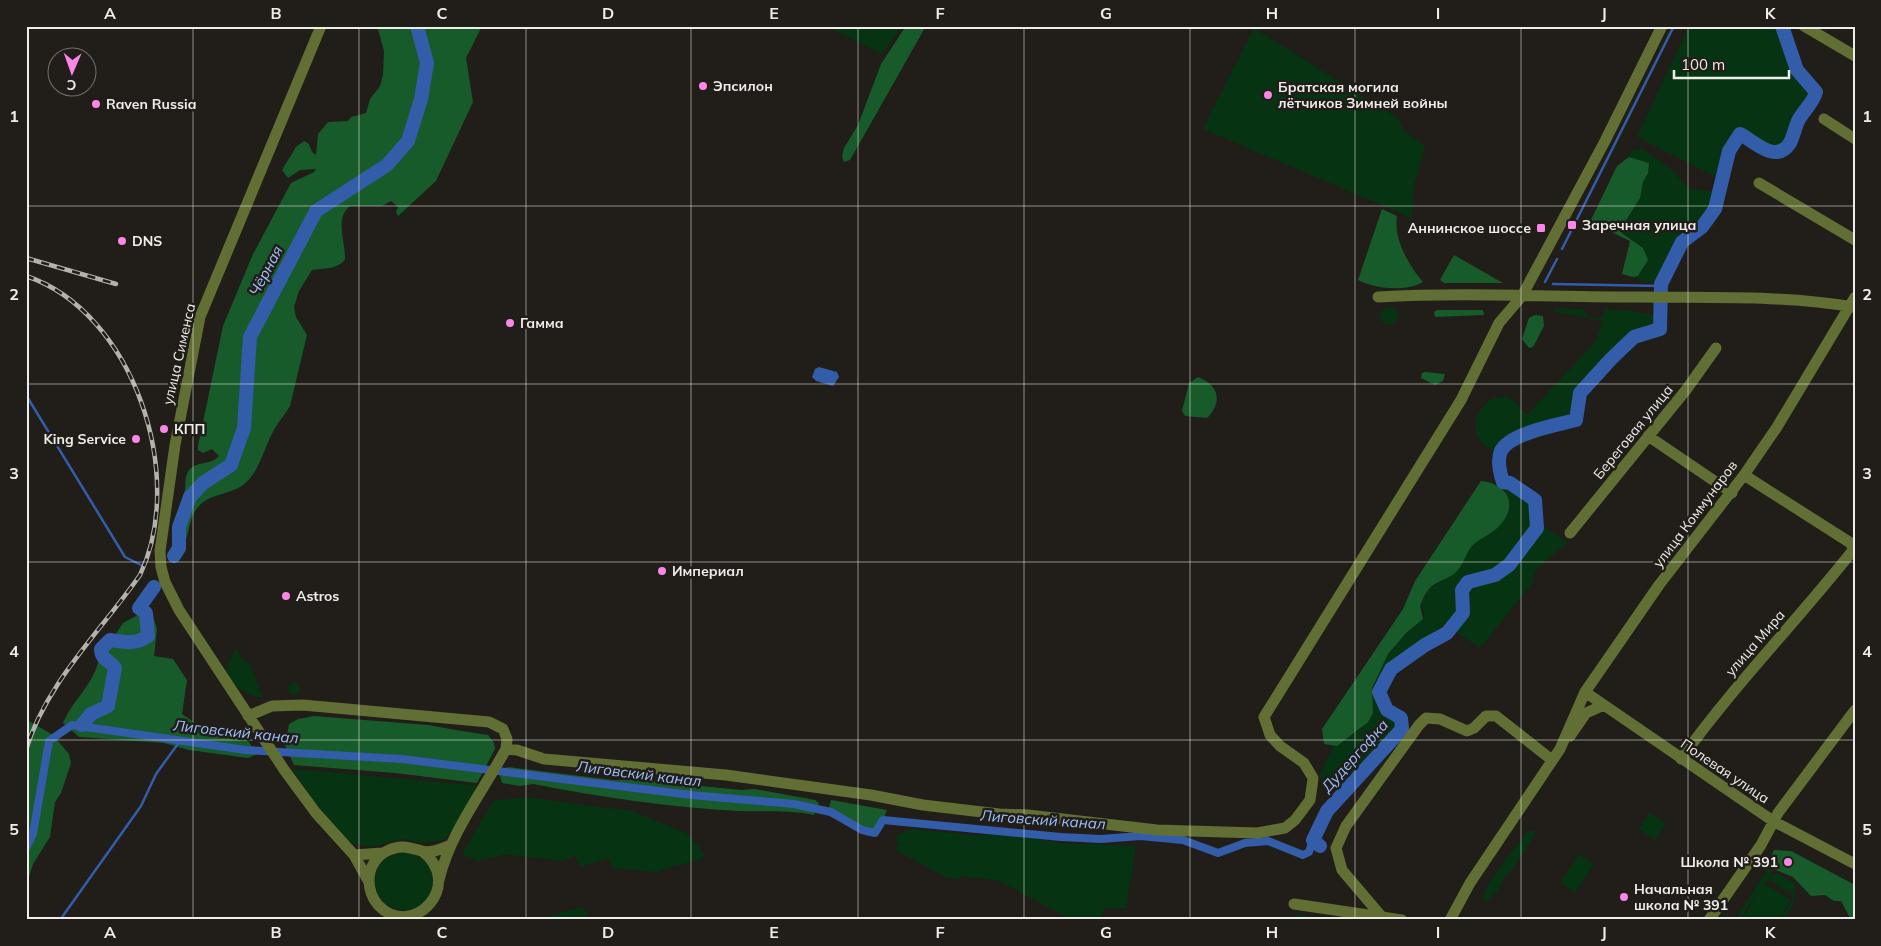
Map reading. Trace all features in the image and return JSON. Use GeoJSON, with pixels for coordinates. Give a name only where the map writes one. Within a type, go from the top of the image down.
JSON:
{"type":"FeatureCollection","features":[{"type":"Feature","properties":{"kind":"street","name":"улица Сименса"},"geometry":{"type":"LineString","coordinates":[[321,26],[200,317],[175,446],[160,551],[161,567],[169,593],[283,767],[316,813],[354,855],[369,882]]}},
{"type":"Feature","properties":{"kind":"street"},"geometry":{"type":"LineString","coordinates":[[506,749],[517,750],[544,759],[726,775],[862,793],[923,805],[999,814],[1215,833],[1256,833],[1285,828],[1296,820],[1310,800],[1313,778],[1304,763],[1280,746],[1270,735],[1264,716],[1461,400],[1499,323],[1522,296],[1605,141],[1662,26]]}},
{"type":"Feature","properties":{"kind":"street"},"geometry":{"type":"LineString","coordinates":[[1804,26],[1855,56]]}},
{"type":"Feature","properties":{"kind":"street"},"geometry":{"type":"LineString","coordinates":[[1824,119],[1855,139]]}},
{"type":"Feature","properties":{"kind":"street"},"geometry":{"type":"LineString","coordinates":[[1759,183],[1855,240]]}},
{"type":"Feature","properties":{"kind":"street"},"geometry":{"type":"LineString","coordinates":[[1378,297],[1680,297],[1800,300],[1851,307]]}},
{"type":"Feature","properties":{"kind":"street","name":"улица Коммунаров"},"geometry":{"type":"LineString","coordinates":[[1560,749],[1585,692],[1659,585],[1732,493],[1777,427],[1851,307],[1855,297]]}},
{"type":"Feature","properties":{"kind":"street","name":"Береговая улица"},"geometry":{"type":"LineString","coordinates":[[1570,533],[1686,390],[1716,348]]}},
{"type":"Feature","properties":{"kind":"street"},"geometry":{"type":"LineString","coordinates":[[1648,436],[1732,493]]}},
{"type":"Feature","properties":{"kind":"street"},"geometry":{"type":"LineString","coordinates":[[1744,475],[1853,543]]}},
{"type":"Feature","properties":{"kind":"street","name":"улица Мира"},"geometry":{"type":"LineString","coordinates":[[1681,759],[1704,724],[1816,597],[1853,543]]}},
{"type":"Feature","properties":{"kind":"street","name":"Полевая улица"},"geometry":{"type":"LineString","coordinates":[[1585,692],[1773,821],[1855,864]]}},
{"type":"Feature","properties":{"kind":"street"},"geometry":{"type":"LineString","coordinates":[[248,716],[272,706],[302,705],[489,722],[499,726],[506,734],[506,749],[451,845],[443,862],[434,899],[416,916],[386,915],[372,896],[369,882],[374,863],[383,853]]}},
{"type":"Feature","properties":{"kind":"street","name":"улица Коммунаров"},"geometry":{"type":"LineString","coordinates":[[1450,920],[1480,868],[1552,760],[1586,714],[1604,705]]}},
{"type":"Feature","properties":{"kind":"street"},"geometry":{"type":"LineString","coordinates":[[1710,920],[1761,845],[1773,821],[1855,710]]}},
{"type":"Feature","properties":{"kind":"street"},"geometry":{"type":"LineString","coordinates":[[1382,917],[1342,870],[1336,848],[1346,826],[1426,718],[1434,718],[1468,731],[1474,728],[1486,716],[1496,716],[1552,760]]}},
{"type":"Feature","properties":{"kind":"street"},"geometry":{"type":"LineString","coordinates":[[354,855],[383,853],[403,846],[422,851],[436,851],[451,845]]}},
{"type":"Feature","properties":{"kind":"street"},"geometry":{"type":"LineString","coordinates":[[422,851],[436,867],[439,880]]}},
{"type":"Feature","properties":{"kind":"street"},"geometry":{"type":"LineString","coordinates":[[1294,904],[1402,920]]}},
{"type":"Feature","properties":{"kind":"green space"},"geometry":{"type":"Polygon","coordinates":[[[377,26],[482,26],[466,58],[473,102],[436,181],[398,216],[396,212],[398,207],[391,201],[382,206],[350,206],[345,211],[342,231],[345,259],[334,267],[312,270],[299,291],[294,307],[296,317],[307,335],[290,406],[270,438],[249,480],[238,488],[203,502],[195,511],[183,544],[174,539],[187,474],[194,466],[213,461],[219,456],[212,449],[203,453],[198,450],[198,446],[223,326],[253,254],[291,183],[314,172],[316,169],[300,170],[288,178],[282,170],[296,147],[304,141],[309,144],[312,152],[316,155],[318,134],[328,122],[348,121],[351,117],[366,113],[370,99],[380,86],[383,75],[384,51],[377,26]]]}},
{"type":"Feature","properties":{"kind":"green space"},"geometry":{"type":"Polygon","coordinates":[[[826,26],[902,26],[882,54],[826,26]]]}},
{"type":"Feature","properties":{"kind":"green space"},"geometry":{"type":"Polygon","coordinates":[[[906,26],[926,26],[850,160],[844,162],[842,157],[844,148],[858,125],[881,64],[906,26]]]}},
{"type":"Feature","properties":{"kind":"green space"},"geometry":{"type":"Polygon","coordinates":[[[1689,26],[1778,26],[1790,71],[1804,86],[1808,95],[1787,139],[1779,146],[1767,144],[1746,133],[1734,131],[1723,162],[1714,176],[1637,137],[1689,26]]]}},
{"type":"Feature","properties":{"kind":"green space"},"geometry":{"type":"Polygon","coordinates":[[[1254,28],[1398,118],[1404,131],[1425,146],[1413,190],[1412,218],[1203,129],[1254,28]]]}},
{"type":"Feature","properties":{"kind":"green space"},"geometry":{"type":"Polygon","coordinates":[[[1642,148],[1673,171],[1688,188],[1715,192],[1706,215],[1672,246],[1657,280],[1644,283],[1633,277],[1638,276],[1644,269],[1632,239],[1620,230],[1642,190],[1643,182],[1648,173],[1649,163],[1629,157],[1631,150],[1642,148]]]}},
{"type":"Feature","properties":{"kind":"green space"},"geometry":{"type":"Polygon","coordinates":[[[1629,157],[1649,163],[1648,173],[1643,182],[1640,198],[1620,230],[1643,248],[1648,260],[1638,276],[1633,277],[1622,274],[1630,241],[1590,222],[1617,166],[1629,157]]]}},
{"type":"Feature","properties":{"kind":"green space"},"geometry":{"type":"Polygon","coordinates":[[[1382,209],[1397,216],[1397,233],[1403,251],[1412,268],[1423,282],[1408,287],[1390,288],[1373,286],[1358,280],[1382,209]]]}},
{"type":"Feature","properties":{"kind":"green space"},"geometry":{"type":"Polygon","coordinates":[[[1454,255],[1503,283],[1444,283],[1440,280],[1454,255]]]}},
{"type":"Feature","properties":{"kind":"green space"},"geometry":{"type":"Polygon","coordinates":[[[1389,307],[1395,310],[1398,316],[1395,322],[1389,325],[1383,322],[1380,316],[1383,310],[1389,307]]]}},
{"type":"Feature","properties":{"kind":"green space"},"geometry":{"type":"Polygon","coordinates":[[[1554,308],[1584,309],[1588,317],[1602,319],[1605,309],[1653,315],[1653,329],[1629,336],[1585,383],[1578,394],[1573,419],[1514,435],[1500,449],[1494,451],[1482,443],[1476,433],[1479,413],[1485,404],[1502,396],[1513,400],[1527,415],[1596,341],[1602,321],[1555,312],[1554,308]]]}},
{"type":"Feature","properties":{"kind":"green space"},"geometry":{"type":"Polygon","coordinates":[[[1437,310],[1483,310],[1484,315],[1435,317],[1434,312],[1437,310]]]}},
{"type":"Feature","properties":{"kind":"green space"},"geometry":{"type":"Polygon","coordinates":[[[1535,315],[1543,316],[1544,326],[1533,347],[1529,348],[1522,339],[1529,318],[1535,315]]]}},
{"type":"Feature","properties":{"kind":"green space"},"geometry":{"type":"Polygon","coordinates":[[[1422,373],[1445,374],[1443,381],[1435,385],[1421,378],[1422,373]]]}},
{"type":"Feature","properties":{"kind":"green space"},"geometry":{"type":"Polygon","coordinates":[[[1198,377],[1211,385],[1216,394],[1215,406],[1207,418],[1185,416],[1182,411],[1189,383],[1198,377]]]}},
{"type":"Feature","properties":{"kind":"green space"},"geometry":{"type":"Polygon","coordinates":[[[1481,481],[1491,483],[1505,492],[1509,506],[1508,513],[1496,529],[1472,546],[1453,575],[1437,583],[1426,593],[1420,606],[1423,619],[1406,633],[1388,654],[1372,688],[1373,713],[1368,722],[1337,746],[1324,744],[1322,729],[1403,609],[1415,581],[1481,481]]]}},
{"type":"Feature","properties":{"kind":"green space"},"geometry":{"type":"Polygon","coordinates":[[[1508,486],[1519,493],[1526,501],[1535,524],[1499,569],[1473,576],[1463,582],[1459,589],[1457,615],[1405,652],[1382,674],[1376,687],[1377,700],[1396,724],[1396,730],[1387,745],[1364,764],[1341,791],[1319,776],[1333,747],[1337,746],[1373,704],[1372,696],[1377,676],[1388,655],[1401,638],[1422,619],[1425,613],[1420,606],[1429,588],[1436,585],[1473,545],[1506,517],[1508,500],[1504,489],[1508,486]]]}},
{"type":"Feature","properties":{"kind":"green space"},"geometry":{"type":"Polygon","coordinates":[[[1541,525],[1568,542],[1536,569],[1532,583],[1480,648],[1456,632],[1451,635],[1450,631],[1465,615],[1464,596],[1471,585],[1494,578],[1508,569],[1541,525]]]}},
{"type":"Feature","properties":{"kind":"green space"},"geometry":{"type":"Polygon","coordinates":[[[147,610],[152,613],[157,629],[154,656],[173,659],[187,680],[182,714],[195,723],[210,725],[221,732],[236,734],[247,739],[257,754],[248,758],[189,750],[164,743],[79,737],[63,723],[91,679],[99,660],[100,648],[111,641],[123,623],[147,610]]]}},
{"type":"Feature","properties":{"kind":"green space"},"geometry":{"type":"Polygon","coordinates":[[[236,648],[243,660],[249,662],[263,698],[239,688],[230,678],[227,666],[236,648]]]}},
{"type":"Feature","properties":{"kind":"green space"},"geometry":{"type":"Polygon","coordinates":[[[296,683],[299,684],[299,694],[292,695],[289,694],[288,687],[289,684],[296,683]]]}},
{"type":"Feature","properties":{"kind":"green space"},"geometry":{"type":"Polygon","coordinates":[[[314,716],[428,725],[488,735],[494,743],[495,749],[477,783],[395,773],[294,765],[285,745],[289,724],[298,719],[314,716]]]}},
{"type":"Feature","properties":{"kind":"green space"},"geometry":{"type":"Polygon","coordinates":[[[27,720],[53,735],[69,754],[71,763],[61,793],[55,802],[50,837],[33,864],[26,887],[27,720]]]}},
{"type":"Feature","properties":{"kind":"green space"},"geometry":{"type":"Polygon","coordinates":[[[507,767],[613,780],[641,780],[741,790],[755,789],[815,800],[819,803],[814,815],[660,804],[533,784],[520,786],[502,783],[500,776],[507,767]]]}},
{"type":"Feature","properties":{"kind":"green space"},"geometry":{"type":"Polygon","coordinates":[[[292,769],[480,786],[457,827],[443,840],[426,843],[403,839],[370,847],[348,842],[313,801],[292,769]]]}},
{"type":"Feature","properties":{"kind":"green space"},"geometry":{"type":"Polygon","coordinates":[[[525,797],[632,811],[688,834],[703,853],[703,858],[656,872],[612,868],[609,858],[580,867],[576,856],[561,861],[505,854],[478,861],[462,854],[493,801],[525,797]]]}},
{"type":"Feature","properties":{"kind":"green space"},"geometry":{"type":"Polygon","coordinates":[[[831,800],[887,810],[879,830],[868,836],[827,815],[831,800]]]}},
{"type":"Feature","properties":{"kind":"green space"},"geometry":{"type":"Polygon","coordinates":[[[1649,813],[1666,823],[1655,840],[1639,829],[1649,813]]]}},
{"type":"Feature","properties":{"kind":"green space"},"geometry":{"type":"Polygon","coordinates":[[[911,829],[973,835],[1012,835],[1062,843],[1136,846],[1126,908],[1105,908],[1099,920],[1072,920],[997,880],[960,876],[959,879],[947,878],[897,851],[896,847],[900,846],[895,837],[911,829]]]}},
{"type":"Feature","properties":{"kind":"green space"},"geometry":{"type":"Polygon","coordinates":[[[1528,831],[1534,831],[1535,834],[1514,867],[1506,875],[1498,890],[1486,902],[1483,898],[1490,882],[1528,831]]]}},
{"type":"Feature","properties":{"kind":"green space"},"geometry":{"type":"Polygon","coordinates":[[[1774,850],[1791,851],[1855,885],[1855,920],[1851,920],[1841,901],[1834,901],[1825,895],[1811,896],[1793,877],[1771,868],[1767,864],[1774,850]]]}},
{"type":"Feature","properties":{"kind":"green space"},"geometry":{"type":"Polygon","coordinates":[[[398,852],[410,852],[425,860],[433,875],[433,887],[425,902],[410,910],[398,910],[383,902],[375,887],[375,875],[383,860],[398,852]]]}},
{"type":"Feature","properties":{"kind":"green space"},"geometry":{"type":"Polygon","coordinates":[[[1579,854],[1594,864],[1575,893],[1560,883],[1579,854]]]}},
{"type":"Feature","properties":{"kind":"green space"},"geometry":{"type":"Polygon","coordinates":[[[1768,868],[1772,871],[1769,876],[1777,873],[1795,884],[1793,903],[1788,914],[1784,920],[1780,920],[1792,901],[1792,892],[1789,893],[1772,882],[1773,879],[1764,883],[1791,900],[1779,920],[1741,920],[1763,884],[1739,920],[1735,920],[1768,868]]]}},
{"type":"Feature","properties":{"kind":"green space"},"geometry":{"type":"Polygon","coordinates":[[[581,907],[585,909],[588,920],[535,920],[581,907]]]}},
{"type":"Feature","properties":{"kind":"green space"},"geometry":{"type":"Polygon","coordinates":[[[1295,914],[1301,915],[1337,920],[1293,920],[1295,914]]]}},
{"type":"Feature","properties":{"kind":"water"},"geometry":{"type":"Polygon","coordinates":[[[819,367],[837,372],[839,377],[833,386],[816,381],[812,377],[815,369],[819,367]]]}},
{"type":"Feature","properties":{"kind":"waterway","name":"Чёрная"},"geometry":{"type":"LineString","coordinates":[[174,556],[179,548],[179,527],[190,497],[203,483],[231,465],[244,428],[250,337],[316,211],[387,165],[408,141],[421,99],[427,63],[417,26]]}},
{"type":"Feature","properties":{"kind":"waterway"},"geometry":{"type":"LineString","coordinates":[[1562,249],[1674,26]]}},
{"type":"Feature","properties":{"kind":"waterway","name":"Дудергофка"},"geometry":{"type":"LineString","coordinates":[[1320,846],[1313,840],[1327,811],[1402,729],[1401,718],[1387,710],[1379,692],[1391,669],[1425,645],[1447,633],[1463,613],[1462,590],[1468,582],[1495,575],[1509,565],[1537,528],[1535,500],[1510,483],[1503,482],[1499,462],[1501,451],[1514,439],[1546,427],[1576,420],[1580,393],[1611,359],[1634,337],[1660,329],[1661,284],[1682,242],[1702,227],[1715,209],[1729,151],[1740,134],[1758,146],[1772,152],[1778,152],[1790,143],[1798,121],[1816,92],[1797,70],[1782,26]]}},
{"type":"Feature","properties":{"kind":"waterway"},"geometry":{"type":"LineString","coordinates":[[1545,282],[1557,259]]}},
{"type":"Feature","properties":{"kind":"waterway"},"geometry":{"type":"LineString","coordinates":[[1553,284],[1661,286]]}},
{"type":"Feature","properties":{"kind":"waterway"},"geometry":{"type":"LineString","coordinates":[[26,395],[125,557],[141,565]]}},
{"type":"Feature","properties":{"kind":"waterway","name":"Чёрная"},"geometry":{"type":"LineString","coordinates":[[82,725],[91,714],[108,706],[115,668],[104,658],[101,649],[110,640],[134,642],[148,636],[146,613],[139,608],[154,587]]}},
{"type":"Feature","properties":{"kind":"waterway","name":"Лиговский канал"},"geometry":{"type":"LineString","coordinates":[[26,848],[33,834],[49,741],[72,725],[246,750],[402,759],[691,795],[794,804],[831,812],[862,830],[875,833],[883,820],[1061,837],[1101,839],[1140,836],[1183,840],[1218,853],[1245,843],[1268,841],[1303,855],[1309,852],[1313,840]]}},
{"type":"Feature","properties":{"kind":"waterway"},"geometry":{"type":"LineString","coordinates":[[60,920],[141,806],[156,774],[180,741]]}},
{"type":"Feature","properties":{"kind":"railway"},"geometry":{"type":"LineString","coordinates":[[26,258],[116,284]]}},
{"type":"Feature","properties":{"kind":"railway"},"geometry":{"type":"LineString","coordinates":[[26,276],[64,295],[96,324],[122,360],[141,402],[153,446],[157,492],[153,535],[140,575],[61,680],[47,702],[26,750]]}},
{"type":"Feature","properties":{"kind":"place","name":"Эпсилон"},"geometry":{"type":"Point","coordinates":[703,86]}},
{"type":"Feature","properties":{"kind":"place","name":"Братская могила лётчиков Зимней войны"},"geometry":{"type":"Point","coordinates":[1268,95]}},
{"type":"Feature","properties":{"kind":"place","name":"Raven Russia"},"geometry":{"type":"Point","coordinates":[96,104]}},
{"type":"Feature","properties":{"kind":"place","name":"Заречная улица"},"geometry":{"type":"Point","coordinates":[1572,225]}},
{"type":"Feature","properties":{"kind":"place","name":"Аннинское шоссе"},"geometry":{"type":"Point","coordinates":[1541,228]}},
{"type":"Feature","properties":{"kind":"place","name":"DNS"},"geometry":{"type":"Point","coordinates":[122,241]}},
{"type":"Feature","properties":{"kind":"place","name":"Гамма"},"geometry":{"type":"Point","coordinates":[510,323]}},
{"type":"Feature","properties":{"kind":"place","name":"КПП"},"geometry":{"type":"Point","coordinates":[164,429]}},
{"type":"Feature","properties":{"kind":"place","name":"King Service"},"geometry":{"type":"Point","coordinates":[136,439]}},
{"type":"Feature","properties":{"kind":"place","name":"Империал"},"geometry":{"type":"Point","coordinates":[662,571]}},
{"type":"Feature","properties":{"kind":"place","name":"Astros"},"geometry":{"type":"Point","coordinates":[286,596]}},
{"type":"Feature","properties":{"kind":"place","name":"Школа № 391"},"geometry":{"type":"Point","coordinates":[1788,862]}},
{"type":"Feature","properties":{"kind":"place","name":"Начальная школа № 391"},"geometry":{"type":"Point","coordinates":[1624,897]}}]}
